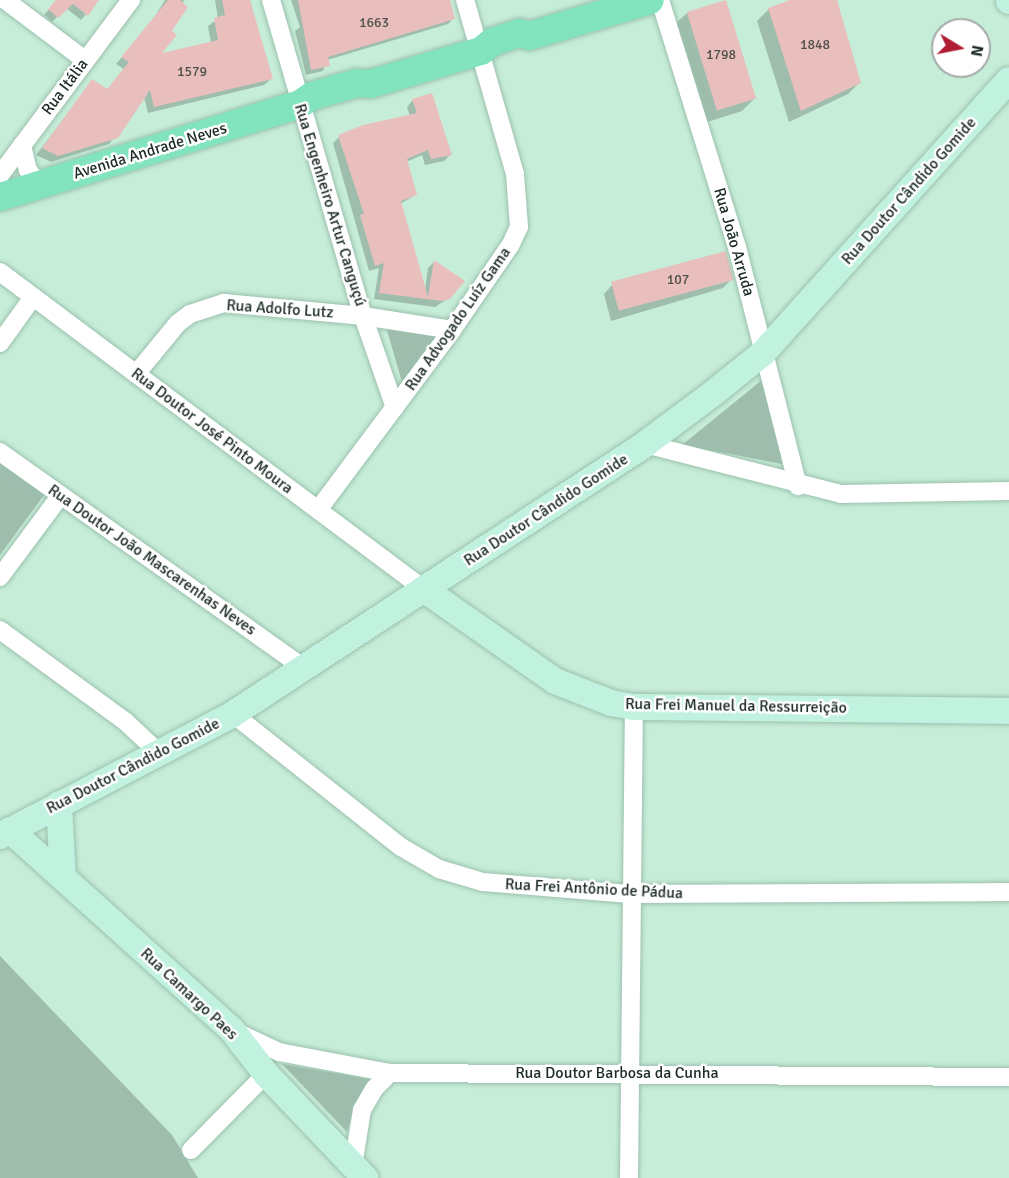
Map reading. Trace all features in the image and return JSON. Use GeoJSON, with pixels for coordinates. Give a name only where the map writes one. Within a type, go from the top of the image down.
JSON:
{"type":"FeatureCollection","features":[{"type":"Feature","properties":{"kind":"main road","name":"Avenida Andrade Neves"},"geometry":{"type":"LineString","coordinates":[[0,197],[300,104],[312,96],[346,86],[370,84],[481,51],[493,52],[524,44],[529,36],[650,0]]}},
{"type":"Feature","properties":{"kind":"street"},"geometry":{"type":"LineString","coordinates":[[4,0],[85,60]]}},
{"type":"Feature","properties":{"kind":"street","name":"Rua Itália"},"geometry":{"type":"LineString","coordinates":[[0,175],[131,0]]}},
{"type":"Feature","properties":{"kind":"street","name":"Rua Engenheiro Artur Canguçú"},"geometry":{"type":"LineString","coordinates":[[271,0],[363,316],[395,408]]}},
{"type":"Feature","properties":{"kind":"street","name":"Rua Advogado Luíz Gama"},"geometry":{"type":"LineString","coordinates":[[318,510],[452,330],[512,244],[521,216],[515,174],[465,0]]}},
{"type":"Feature","properties":{"kind":"street","name":"Rua João Arruda"},"geometry":{"type":"LineString","coordinates":[[660,0],[738,247],[798,486]]}},
{"type":"Feature","properties":{"kind":"street","name":"Rua Doutor Cândido Gomide"},"geometry":{"type":"LineString","coordinates":[[3,829],[59,804],[233,714],[645,444],[763,353],[1009,80]]}},
{"type":"Feature","properties":{"kind":"street"},"geometry":{"type":"LineString","coordinates":[[22,145],[28,170],[39,185]]}},
{"type":"Feature","properties":{"kind":"street","name":"Rua Doutor José Pinto Moura"},"geometry":{"type":"LineString","coordinates":[[0,272],[425,590]]}},
{"type":"Feature","properties":{"kind":"street"},"geometry":{"type":"LineString","coordinates":[[0,343],[33,297]]}},
{"type":"Feature","properties":{"kind":"street","name":"Rua Adolfo Lutz"},"geometry":{"type":"LineString","coordinates":[[136,374],[178,323],[190,314],[224,303],[363,316],[452,330]]}},
{"type":"Feature","properties":{"kind":"street"},"geometry":{"type":"LineString","coordinates":[[645,444],[798,486],[879,496],[1009,491]]}},
{"type":"Feature","properties":{"kind":"street","name":"Rua Doutor João Mascarenhas Neves"},"geometry":{"type":"LineString","coordinates":[[0,452],[304,668]]}},
{"type":"Feature","properties":{"kind":"street"},"geometry":{"type":"LineString","coordinates":[[0,577],[61,495]]}},
{"type":"Feature","properties":{"kind":"street","name":"Rua Frei Manuel da Ressurreição"},"geometry":{"type":"LineString","coordinates":[[425,590],[555,681],[592,699],[634,707],[1009,711]]}},
{"type":"Feature","properties":{"kind":"street"},"geometry":{"type":"LineString","coordinates":[[0,630],[126,722],[159,753]]}},
{"type":"Feature","properties":{"kind":"street"},"geometry":{"type":"LineString","coordinates":[[628,1178],[634,707]]}},
{"type":"Feature","properties":{"kind":"street","name":"Rua Frei Antônio de Pádua"},"geometry":{"type":"LineString","coordinates":[[233,714],[402,847],[439,869],[483,882],[520,887],[630,894],[1009,892]]}},
{"type":"Feature","properties":{"kind":"street"},"geometry":{"type":"LineString","coordinates":[[59,804],[63,878]]}},
{"type":"Feature","properties":{"kind":"street","name":"Rua Camargo Paes"},"geometry":{"type":"LineString","coordinates":[[3,829],[63,878],[232,1030],[266,1074],[359,1172]]}},
{"type":"Feature","properties":{"kind":"street","name":"Rua Doutor Barbosa da Cunha"},"geometry":{"type":"LineString","coordinates":[[232,1030],[279,1052],[390,1073],[629,1072],[1009,1077]]}},
{"type":"Feature","properties":{"kind":"street"},"geometry":{"type":"LineString","coordinates":[[359,1172],[362,1110],[390,1073]]}},
{"type":"Feature","properties":{"kind":"street"},"geometry":{"type":"LineString","coordinates":[[191,1150],[266,1074]]}},
{"type":"Feature","properties":{"kind":"green space"},"geometry":{"type":"Polygon","coordinates":[[[386,327],[436,337],[402,382],[386,327]]]}},
{"type":"Feature","properties":{"kind":"green space"},"geometry":{"type":"Polygon","coordinates":[[[762,380],[787,465],[682,445],[762,380]]]}},
{"type":"Feature","properties":{"kind":"green space"},"geometry":{"type":"Polygon","coordinates":[[[0,462],[44,495],[0,555],[0,462]]]}},
{"type":"Feature","properties":{"kind":"green space"},"geometry":{"type":"Polygon","coordinates":[[[0,956],[172,1135],[198,1178],[0,1178],[0,956]]]}},
{"type":"Feature","properties":{"kind":"green space"},"geometry":{"type":"Polygon","coordinates":[[[282,1064],[369,1079],[355,1105],[347,1132],[282,1064]]]}},
{"type":"Feature","properties":{"kind":"building"},"geometry":{"type":"Polygon","coordinates":[[[56,0],[99,0],[88,16],[73,4],[58,18],[48,9],[56,0]]]}},
{"type":"Feature","properties":{"kind":"building"},"geometry":{"type":"Polygon","coordinates":[[[168,0],[180,0],[188,7],[172,31],[177,35],[162,53],[218,40],[214,18],[225,15],[222,0],[250,0],[273,79],[154,107],[150,90],[118,138],[58,156],[42,148],[92,79],[107,89],[129,62],[121,57],[168,0]]]}},
{"type":"Feature","properties":{"kind":"building"},"geometry":{"type":"Polygon","coordinates":[[[298,0],[450,0],[455,19],[328,57],[330,66],[311,70],[298,0]]]}},
{"type":"Feature","properties":{"kind":"building"},"geometry":{"type":"Polygon","coordinates":[[[726,0],[756,98],[717,110],[687,12],[726,0]]]}},
{"type":"Feature","properties":{"kind":"building"},"geometry":{"type":"Polygon","coordinates":[[[790,0],[837,0],[861,83],[801,111],[768,8],[790,0]]]}},
{"type":"Feature","properties":{"kind":"building"},"geometry":{"type":"Polygon","coordinates":[[[432,93],[452,155],[431,159],[428,150],[407,159],[417,195],[401,201],[428,297],[434,260],[465,281],[450,299],[442,301],[379,293],[384,263],[375,266],[360,215],[364,214],[338,135],[363,125],[417,113],[412,99],[432,93]]]}},
{"type":"Feature","properties":{"kind":"building"},"geometry":{"type":"Polygon","coordinates":[[[726,251],[734,280],[619,311],[611,282],[726,251]]]}}]}
